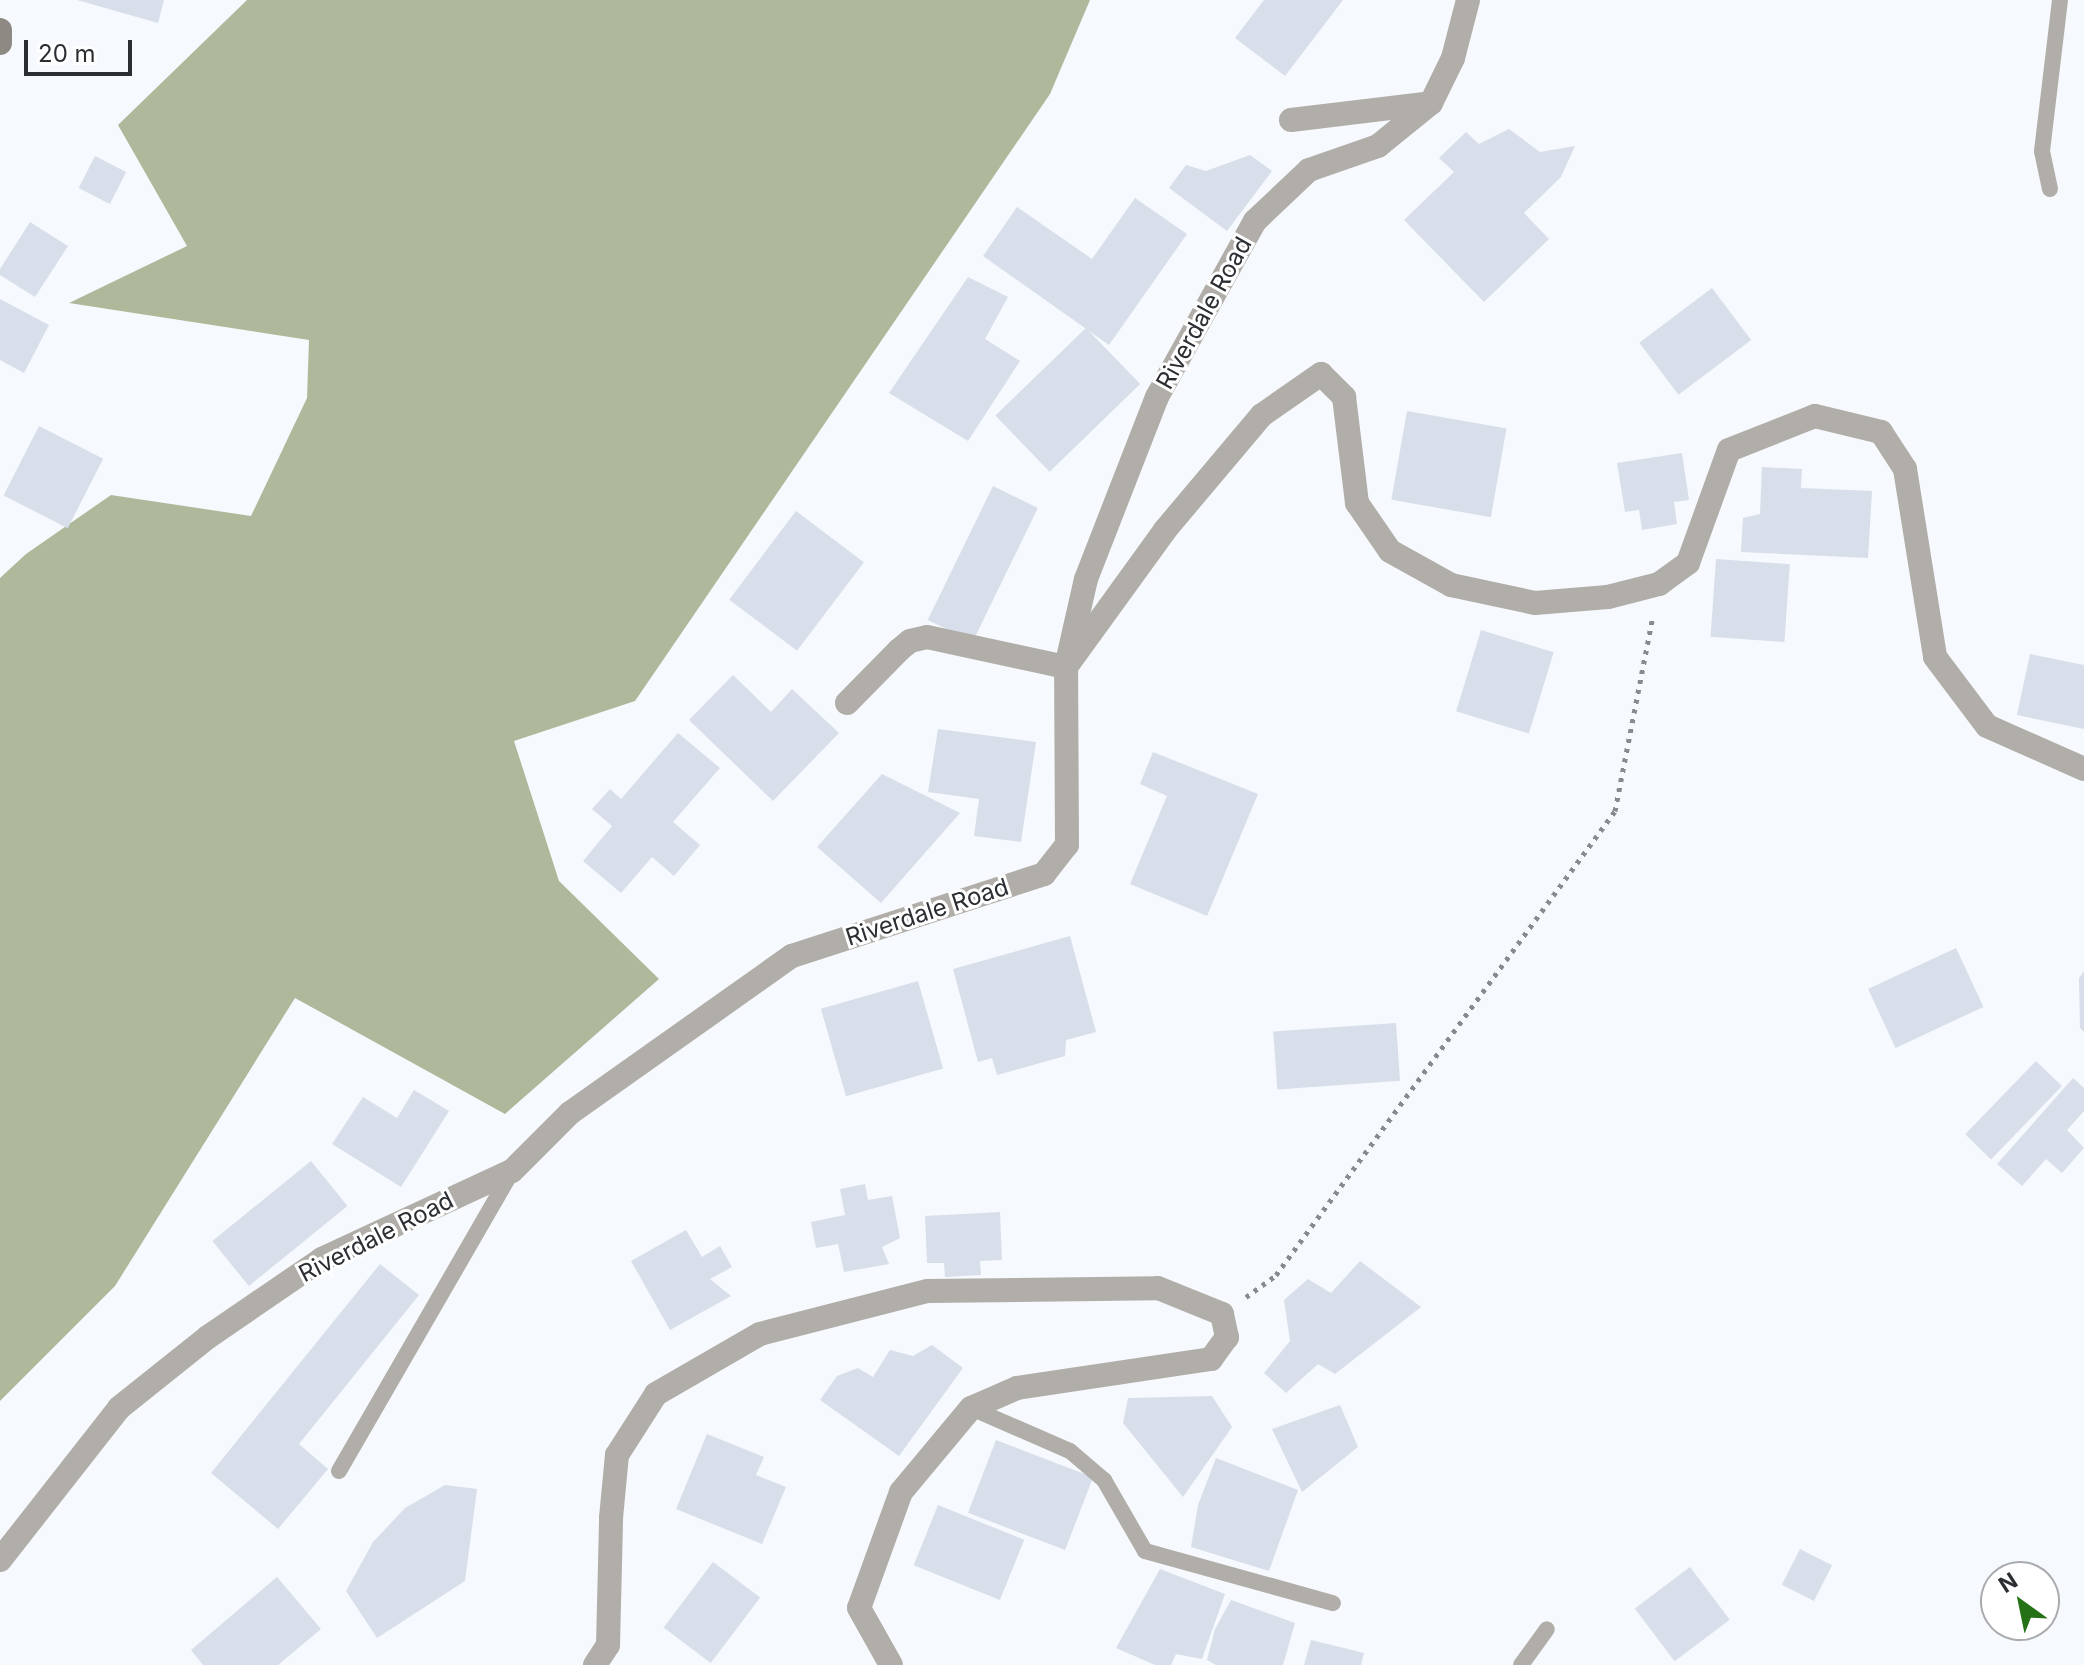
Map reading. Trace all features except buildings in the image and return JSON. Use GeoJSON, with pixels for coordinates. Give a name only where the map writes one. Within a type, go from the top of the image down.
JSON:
{"type":"FeatureCollection","features":[{"type":"Feature","properties":{"kind":"street","name":"Riverdale Road"},"geometry":{"type":"LineString","coordinates":[[0,1560],[119,1408],[208,1337],[322,1259],[512,1171],[570,1113],[792,956],[1044,874],[1067,845],[1066,667],[1086,579],[1157,397],[1255,221],[1309,170],[1378,146],[1431,103],[1453,58],[1468,0]]}},
{"type":"Feature","properties":{"kind":"street"},"geometry":{"type":"LineString","coordinates":[[0,30],[0,43]]}},
{"type":"Feature","properties":{"kind":"street"},"geometry":{"type":"LineString","coordinates":[[1291,120],[1431,103]]}},
{"type":"Feature","properties":{"kind":"street"},"geometry":{"type":"LineString","coordinates":[[847,703],[899,650],[910,641],[927,637],[1066,667],[1165,530],[1262,415],[1321,374],[1344,397],[1357,503],[1390,551],[1451,585],[1535,603],[1608,597],[1659,584],[1688,563],[1729,450],[1815,416],[1881,432],[1905,469],[1935,657],[1987,726],[2084,769]]}},
{"type":"Feature","properties":{"kind":"street"},"geometry":{"type":"LineString","coordinates":[[595,1665],[608,1645],[611,1518],[617,1455],[656,1394],[760,1334],[928,1291],[1158,1288],[1222,1314],[1227,1337],[1211,1359],[1017,1388],[971,1408],[901,1492],[859,1608],[891,1665]]}},
{"type":"Feature","properties":{"kind":"lane"},"geometry":{"type":"LineString","coordinates":[[2050,189],[2042,151],[2060,0]]}},
{"type":"Feature","properties":{"kind":"lane"},"geometry":{"type":"LineString","coordinates":[[339,1471],[512,1171]]}},
{"type":"Feature","properties":{"kind":"lane"},"geometry":{"type":"LineString","coordinates":[[971,1408],[1070,1451],[1104,1480],[1145,1551],[1333,1603]]}},
{"type":"Feature","properties":{"kind":"lane"},"geometry":{"type":"LineString","coordinates":[[1521,1665],[1547,1629]]}},
{"type":"Feature","properties":{"kind":"path"},"geometry":{"type":"LineString","coordinates":[[1222,1314],[1276,1275],[1615,811],[1659,584]]}},
{"type":"Feature","properties":{"kind":"green space"},"geometry":{"type":"Polygon","coordinates":[[[247,0],[1090,0],[1050,94],[635,701],[514,741],[559,881],[659,979],[505,1114],[295,998],[115,1286],[0,1401],[0,578],[26,554],[111,495],[251,516],[307,398],[309,340],[69,303],[187,246],[118,125],[247,0]]]}}]}
